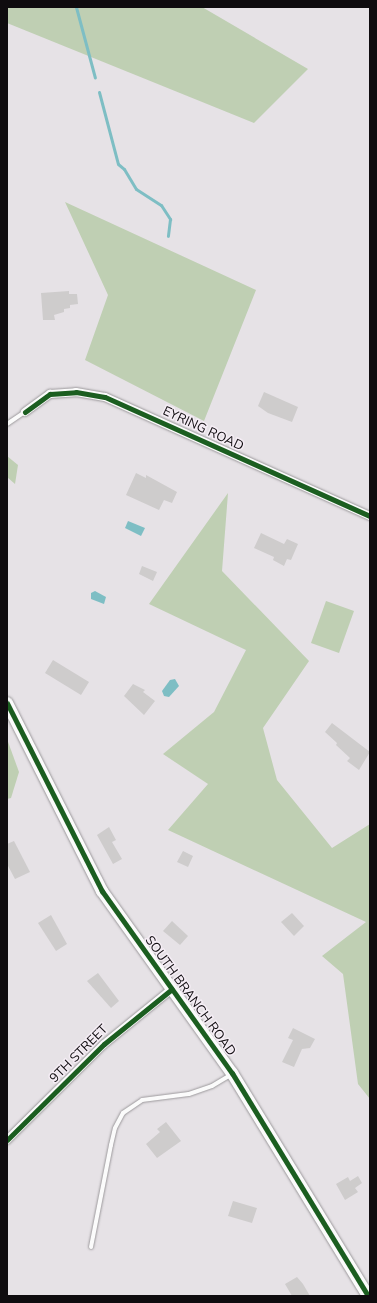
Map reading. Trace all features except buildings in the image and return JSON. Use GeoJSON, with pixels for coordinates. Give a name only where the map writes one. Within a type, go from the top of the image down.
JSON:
{"type":"FeatureCollection","features":[{"type":"Feature","properties":{"kind":"street","name":"EYRING ROAD"},"geometry":{"type":"LineString","coordinates":[[26,412],[50,394],[76,392],[105,397],[370,516]]}},
{"type":"Feature","properties":{"kind":"street","name":"SOUTH BRANCH ROAD"},"geometry":{"type":"LineString","coordinates":[[7,703],[102,891],[232,1073],[368,1296]]}},
{"type":"Feature","properties":{"kind":"street","name":"9TH STREET"},"geometry":{"type":"LineString","coordinates":[[7,1140],[110,1038],[172,989]]}},
{"type":"Feature","properties":{"kind":"lane"},"geometry":{"type":"LineString","coordinates":[[7,424],[26,412]]}},
{"type":"Feature","properties":{"kind":"lane"},"geometry":{"type":"LineString","coordinates":[[91,1247],[112,1140],[123,1113],[142,1100],[189,1094],[212,1086],[232,1073]]}},
{"type":"Feature","properties":{"kind":"green space"},"geometry":{"type":"Polygon","coordinates":[[[7,7],[202,7],[308,69],[254,123],[7,23],[7,7]]]}},
{"type":"Feature","properties":{"kind":"green space"},"geometry":{"type":"Polygon","coordinates":[[[65,202],[256,290],[204,421],[85,360],[108,295],[65,202]]]}},
{"type":"Feature","properties":{"kind":"green space"},"geometry":{"type":"Polygon","coordinates":[[[7,456],[18,465],[15,484],[7,477],[7,456]]]}},
{"type":"Feature","properties":{"kind":"green space"},"geometry":{"type":"Polygon","coordinates":[[[228,493],[222,571],[309,661],[263,728],[277,780],[332,848],[370,824],[370,1099],[358,1084],[343,974],[322,956],[366,922],[168,830],[208,784],[163,754],[214,712],[246,650],[149,604],[228,493]]]}},
{"type":"Feature","properties":{"kind":"green space"},"geometry":{"type":"Polygon","coordinates":[[[326,601],[354,611],[339,653],[311,643],[326,601]]]}},
{"type":"Feature","properties":{"kind":"green space"},"geometry":{"type":"Polygon","coordinates":[[[7,739],[19,772],[11,798],[7,799],[7,739]]]}},
{"type":"Feature","properties":{"kind":"water"},"geometry":{"type":"Polygon","coordinates":[[[128,521],[145,528],[141,536],[125,528],[128,521]]]}},
{"type":"Feature","properties":{"kind":"water"},"geometry":{"type":"Polygon","coordinates":[[[95,591],[106,597],[104,604],[91,599],[91,593],[95,591]]]}},
{"type":"Feature","properties":{"kind":"water"},"geometry":{"type":"Polygon","coordinates":[[[175,679],[179,686],[169,697],[164,696],[162,691],[170,680],[175,679]]]}},
{"type":"Feature","properties":{"kind":"waterway"},"geometry":{"type":"LineString","coordinates":[[76,7],[95,78]]}},
{"type":"Feature","properties":{"kind":"waterway"},"geometry":{"type":"LineString","coordinates":[[99,92],[118,164],[124,169],[136,189],[161,205],[170,219],[168,236]]}},
{"type":"Feature","properties":{"kind":"cycle path"},"geometry":{"type":"LineString","coordinates":[[25,412],[50,394],[76,392],[105,397],[370,516]]}},
{"type":"Feature","properties":{"kind":"cycle path"},"geometry":{"type":"LineString","coordinates":[[7,703],[102,891],[232,1073],[368,1296]]}},
{"type":"Feature","properties":{"kind":"cycle path"},"geometry":{"type":"LineString","coordinates":[[7,1140],[104,1044],[172,989]]}}]}
